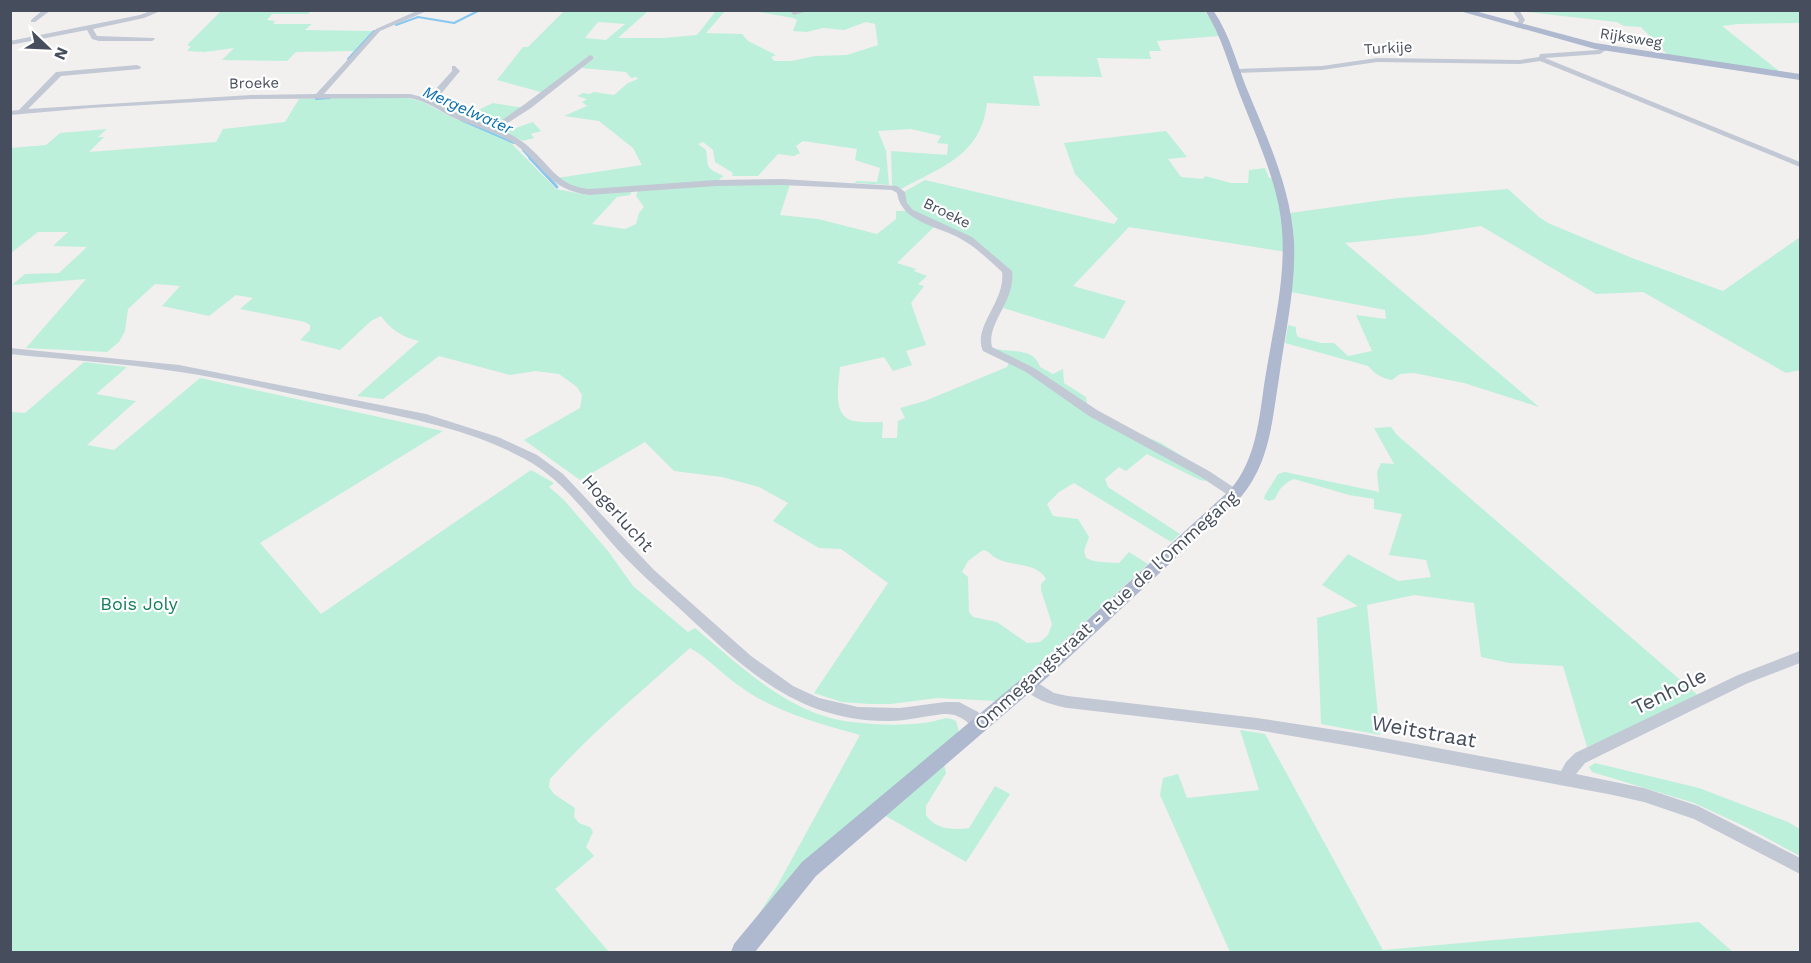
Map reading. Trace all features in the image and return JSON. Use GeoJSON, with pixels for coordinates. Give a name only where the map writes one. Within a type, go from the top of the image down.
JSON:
{"type":"FeatureCollection","features":[{"type":"Feature","properties":{"kind":"main road","name":"Ommegangstraat - Rue de l'Ommegang"},"geometry":{"type":"LineString","coordinates":[[743,952],[809,869],[981,725],[1235,494],[1250,475],[1259,451],[1284,304],[1289,252],[1287,224],[1282,198],[1236,71],[1209,10]]}},
{"type":"Feature","properties":{"kind":"main road","name":"Rijksweg"},"geometry":{"type":"LineString","coordinates":[[1460,10],[1518,27],[1606,48],[1800,77]]}},
{"type":"Feature","properties":{"kind":"street"},"geometry":{"type":"LineString","coordinates":[[33,21],[48,10]]}},
{"type":"Feature","properties":{"kind":"street"},"geometry":{"type":"LineString","coordinates":[[10,43],[142,17],[160,10]]}},
{"type":"Feature","properties":{"kind":"street"},"geometry":{"type":"LineString","coordinates":[[317,98],[371,36],[388,25],[426,10]]}},
{"type":"Feature","properties":{"kind":"street"},"geometry":{"type":"LineString","coordinates":[[794,13],[807,10]]}},
{"type":"Feature","properties":{"kind":"street"},"geometry":{"type":"LineString","coordinates":[[1515,10],[1522,20],[1518,27]]}},
{"type":"Feature","properties":{"kind":"street"},"geometry":{"type":"LineString","coordinates":[[89,28],[94,38],[99,39],[152,39]]}},
{"type":"Feature","properties":{"kind":"street","name":"Turkije"},"geometry":{"type":"LineString","coordinates":[[1236,71],[1300,69],[1377,60],[1520,62],[1546,56],[1595,52],[1606,48]]}},
{"type":"Feature","properties":{"kind":"street"},"geometry":{"type":"LineString","coordinates":[[492,130],[528,106],[590,57]]}},
{"type":"Feature","properties":{"kind":"street","name":"Turkije"},"geometry":{"type":"LineString","coordinates":[[1541,59],[1800,165]]}},
{"type":"Feature","properties":{"kind":"street"},"geometry":{"type":"LineString","coordinates":[[21,112],[59,74],[137,67]]}},
{"type":"Feature","properties":{"kind":"street"},"geometry":{"type":"LineString","coordinates":[[427,100],[437,93],[456,71],[455,68]]}},
{"type":"Feature","properties":{"kind":"street","name":"Broeke"},"geometry":{"type":"LineString","coordinates":[[10,113],[251,97],[410,96],[427,100],[451,114],[519,143],[561,185],[576,191],[756,182],[883,186],[897,189],[901,192],[903,204],[910,212],[969,240],[1007,271],[1008,285],[1000,308],[984,339],[987,349],[1030,370],[1094,413],[1205,474],[1235,494]]}},
{"type":"Feature","properties":{"kind":"street","name":"Hogerlucht"},"geometry":{"type":"LineString","coordinates":[[10,351],[180,368],[426,418],[495,441],[533,458],[567,484],[583,498],[630,555],[756,670],[790,692],[823,706],[852,713],[913,713],[955,707],[969,713],[981,725]]}},
{"type":"Feature","properties":{"kind":"street","name":"Tenhole"},"geometry":{"type":"LineString","coordinates":[[1566,778],[1580,758],[1735,682],[1800,657]]}},
{"type":"Feature","properties":{"kind":"street","name":"Weitstraat"},"geometry":{"type":"LineString","coordinates":[[1028,683],[1050,698],[1068,702],[1248,722],[1566,778],[1644,795],[1698,813],[1800,866]]}},
{"type":"Feature","properties":{"kind":"green space"},"geometry":{"type":"Polygon","coordinates":[[[232,10],[311,11],[308,14],[272,14],[267,20],[275,21],[273,24],[312,24],[305,30],[373,31],[354,51],[296,52],[287,61],[222,60],[234,48],[205,52],[187,51],[191,46],[188,44],[220,12],[232,10]]]}},
{"type":"Feature","properties":{"kind":"green space"},"geometry":{"type":"Polygon","coordinates":[[[564,11],[648,11],[618,38],[663,38],[697,35],[716,11],[725,11],[706,33],[742,34],[748,41],[776,55],[771,57],[774,61],[847,55],[878,45],[875,24],[866,22],[844,30],[823,28],[807,32],[793,31],[797,20],[759,12],[761,11],[1204,11],[1211,19],[1219,36],[1157,41],[1161,51],[1149,51],[1151,59],[1097,58],[1102,77],[1033,76],[1040,106],[987,103],[977,136],[968,148],[944,166],[901,189],[892,186],[891,151],[947,155],[948,144],[937,143],[941,136],[911,129],[878,131],[886,151],[889,185],[855,183],[856,181],[877,182],[880,168],[855,160],[857,149],[803,141],[796,146],[800,153],[794,156],[778,154],[758,176],[732,176],[733,173],[715,162],[713,150],[703,142],[698,144],[706,150],[709,166],[713,171],[724,176],[717,181],[579,189],[557,178],[642,165],[633,148],[599,121],[564,116],[587,106],[582,102],[587,99],[577,96],[583,93],[614,95],[628,83],[638,79],[631,78],[626,72],[581,68],[595,57],[589,56],[544,93],[497,80],[523,47],[528,47],[564,11]],[[598,22],[585,38],[606,40],[625,24],[598,22]]]}},
{"type":"Feature","properties":{"kind":"green space"},"geometry":{"type":"Polygon","coordinates":[[[1517,11],[1800,11],[1800,23],[1722,26],[1779,71],[1800,75],[1668,55],[1641,27],[1624,26],[1617,22],[1517,11]]]}},
{"type":"Feature","properties":{"kind":"green space"},"geometry":{"type":"Polygon","coordinates":[[[405,97],[423,102],[457,120],[493,103],[524,108],[497,126],[510,130],[533,122],[541,131],[531,134],[534,138],[523,141],[517,138],[510,142],[556,189],[588,195],[633,189],[630,195],[617,197],[592,224],[625,229],[636,224],[639,213],[644,207],[636,196],[638,190],[692,186],[790,184],[780,215],[818,219],[877,234],[896,219],[896,211],[907,211],[936,225],[897,263],[916,269],[914,271],[927,276],[918,284],[924,286],[911,303],[926,345],[906,351],[912,365],[893,371],[884,357],[840,367],[839,406],[847,418],[861,422],[883,422],[882,438],[897,438],[898,421],[905,418],[900,408],[925,401],[1007,367],[1010,360],[994,352],[998,349],[1023,352],[1033,357],[1040,367],[1053,374],[1063,369],[1064,383],[1086,397],[1087,403],[1083,409],[1161,443],[1215,476],[1205,481],[1200,480],[1147,454],[1126,471],[1119,467],[1105,479],[1108,487],[1180,534],[1171,542],[1074,483],[1059,492],[1047,504],[1053,516],[1078,519],[1089,537],[1084,551],[1086,558],[1097,562],[1119,563],[1129,552],[1148,564],[998,701],[937,698],[891,704],[842,702],[814,693],[888,583],[841,549],[819,548],[773,521],[788,503],[759,487],[722,477],[674,471],[645,442],[580,480],[524,440],[580,408],[582,395],[577,387],[559,374],[536,371],[510,375],[439,356],[383,399],[357,396],[419,341],[397,332],[381,316],[371,321],[340,350],[300,340],[310,330],[310,325],[305,322],[240,309],[253,298],[236,295],[209,316],[162,306],[180,286],[155,284],[128,309],[125,331],[119,342],[107,352],[26,348],[86,279],[12,285],[25,274],[59,273],[87,247],[53,246],[68,232],[38,232],[11,253],[11,148],[46,145],[60,133],[107,129],[98,137],[104,137],[89,152],[216,142],[223,129],[285,122],[299,99],[405,97]],[[983,550],[968,561],[962,572],[968,577],[969,612],[973,617],[997,622],[1027,643],[1040,642],[1048,635],[1052,624],[1041,590],[1041,584],[1046,579],[1036,569],[1002,561],[983,550]]]}},
{"type":"Feature","properties":{"kind":"green space"},"geometry":{"type":"Polygon","coordinates":[[[1166,131],[1187,157],[1168,159],[1181,177],[1203,179],[1205,176],[1231,183],[1248,183],[1249,170],[1265,168],[1269,178],[1273,178],[1281,201],[1286,252],[1129,227],[1073,286],[1126,301],[1104,339],[1003,308],[1012,283],[1012,277],[1006,267],[1000,261],[914,211],[905,198],[904,192],[925,180],[1114,224],[1118,219],[1075,174],[1064,143],[1166,131]]]}},
{"type":"Feature","properties":{"kind":"green space"},"geometry":{"type":"Polygon","coordinates":[[[1508,189],[1548,223],[1632,258],[1723,291],[1800,237],[1800,370],[1786,373],[1643,292],[1596,294],[1481,226],[1345,243],[1539,407],[1464,383],[1414,373],[1400,374],[1392,380],[1388,379],[1378,375],[1368,366],[1285,343],[1288,325],[1296,327],[1298,337],[1321,343],[1334,343],[1348,356],[1372,351],[1356,315],[1386,319],[1385,310],[1291,292],[1290,213],[1398,198],[1508,189]]]}},
{"type":"Feature","properties":{"kind":"green space","name":"Bois Joly"},"geometry":{"type":"Polygon","coordinates":[[[84,362],[127,367],[96,394],[136,401],[87,445],[114,450],[200,378],[443,431],[260,543],[321,614],[531,470],[554,483],[549,487],[564,500],[608,551],[633,586],[688,632],[695,628],[767,687],[807,710],[829,718],[901,725],[949,718],[956,721],[959,732],[746,934],[777,886],[860,735],[797,716],[766,703],[738,685],[690,648],[601,728],[550,779],[549,787],[554,794],[575,808],[574,817],[579,823],[590,827],[593,832],[586,847],[594,856],[555,889],[609,952],[11,952],[11,412],[25,413],[84,362]]]}},
{"type":"Feature","properties":{"kind":"green space"},"geometry":{"type":"Polygon","coordinates":[[[1391,427],[1397,435],[1700,697],[1587,747],[1563,666],[1509,663],[1481,657],[1474,603],[1414,595],[1367,605],[1380,735],[1321,724],[1317,618],[1358,606],[1322,585],[1348,554],[1398,581],[1431,577],[1426,560],[1389,555],[1402,514],[1374,509],[1374,499],[1349,495],[1294,479],[1282,487],[1275,499],[1269,501],[1264,499],[1278,474],[1285,472],[1379,492],[1377,472],[1381,463],[1394,464],[1374,428],[1391,427]]]}},
{"type":"Feature","properties":{"kind":"green space"},"geometry":{"type":"Polygon","coordinates":[[[1240,730],[1265,734],[1383,950],[1699,922],[1733,952],[1230,952],[1160,795],[1163,778],[1178,774],[1187,798],[1259,790],[1240,730]]]}},
{"type":"Feature","properties":{"kind":"green space"},"geometry":{"type":"Polygon","coordinates":[[[1595,763],[1699,788],[1788,822],[1800,829],[1800,856],[1694,803],[1592,772],[1589,767],[1595,763]]]}},
{"type":"Feature","properties":{"kind":"green space"},"geometry":{"type":"Polygon","coordinates":[[[944,764],[946,773],[926,806],[926,815],[935,824],[951,829],[969,828],[995,786],[1010,794],[966,862],[884,815],[944,764]]]}},
{"type":"Feature","properties":{"kind":"waterway"},"geometry":{"type":"LineString","coordinates":[[396,25],[418,17],[454,23],[480,10]]}},
{"type":"Feature","properties":{"kind":"waterway"},"geometry":{"type":"LineString","coordinates":[[348,59],[374,31]]}},
{"type":"Feature","properties":{"kind":"waterway","name":"Mergelwater"},"geometry":{"type":"LineString","coordinates":[[316,99],[330,98]]}},
{"type":"Feature","properties":{"kind":"waterway","name":"Mergelwater"},"geometry":{"type":"LineString","coordinates":[[461,120],[514,143]]}},
{"type":"Feature","properties":{"kind":"waterway","name":"Mergelwater"},"geometry":{"type":"LineString","coordinates":[[523,150],[532,160]]}},
{"type":"Feature","properties":{"kind":"waterway","name":"Mergelwater"},"geometry":{"type":"LineString","coordinates":[[530,158],[557,187]]}}]}
